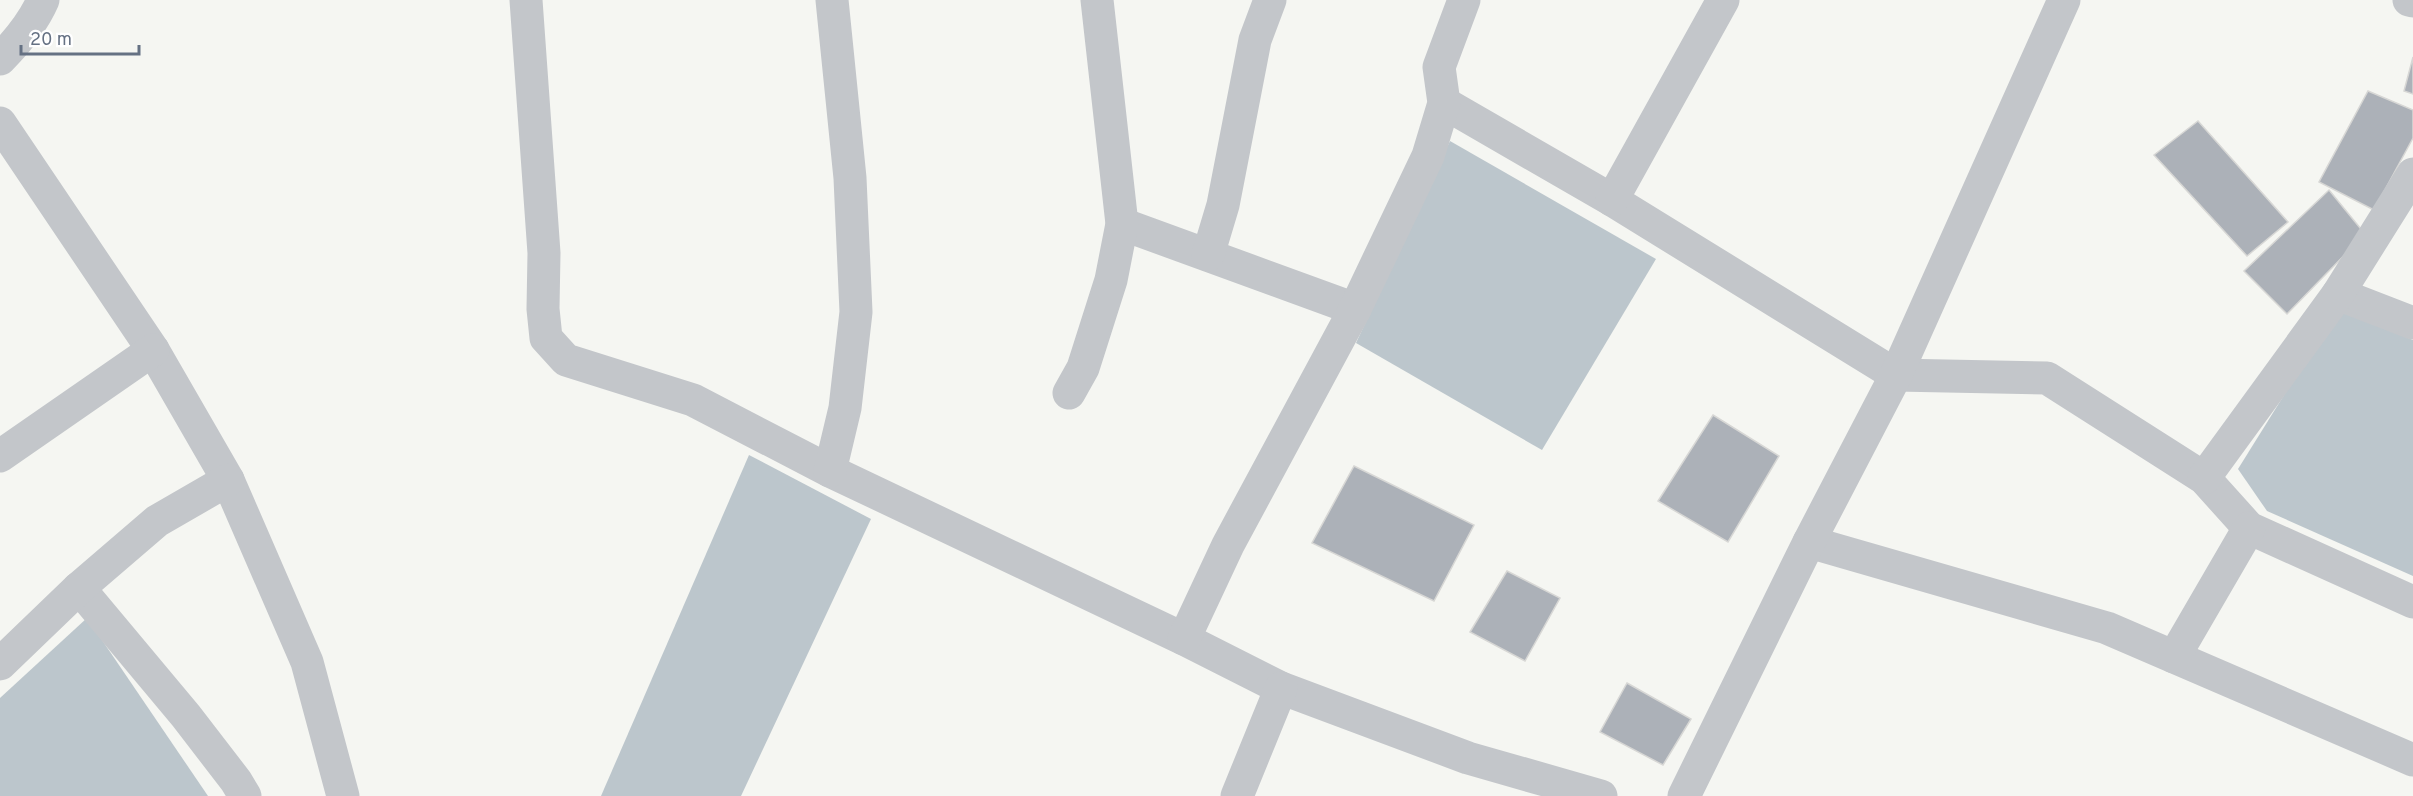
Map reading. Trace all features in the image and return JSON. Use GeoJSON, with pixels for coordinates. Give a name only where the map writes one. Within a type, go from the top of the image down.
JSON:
{"type":"FeatureCollection","features":[{"type":"Feature","properties":{"kind":"street"},"geometry":{"type":"LineString","coordinates":[[0,59],[14,45],[37,13],[43,0]]}},
{"type":"Feature","properties":{"kind":"street"},"geometry":{"type":"LineString","coordinates":[[526,0],[544,253],[543,309],[546,338],[566,360],[693,400],[830,471],[1184,639],[1281,688],[1468,758],[1601,796]]}},
{"type":"Feature","properties":{"kind":"street"},"geometry":{"type":"LineString","coordinates":[[830,471],[845,408],[856,312],[850,178],[832,0]]}},
{"type":"Feature","properties":{"kind":"street"},"geometry":{"type":"LineString","coordinates":[[1069,393],[1083,368],[1111,280],[1122,224],[1097,0]]}},
{"type":"Feature","properties":{"kind":"street"},"geometry":{"type":"LineString","coordinates":[[1208,255],[1223,205],[1255,40],[1270,0]]}},
{"type":"Feature","properties":{"kind":"street"},"geometry":{"type":"LineString","coordinates":[[1184,639],[1228,545],[1354,309],[1428,156],[1444,103],[1439,67],[1464,0]]}},
{"type":"Feature","properties":{"kind":"street"},"geometry":{"type":"LineString","coordinates":[[1612,200],[1724,0]]}},
{"type":"Feature","properties":{"kind":"street"},"geometry":{"type":"LineString","coordinates":[[1684,796],[1809,542],[1896,375],[2064,0]]}},
{"type":"Feature","properties":{"kind":"street"},"geometry":{"type":"LineString","coordinates":[[1444,103],[1612,200],[1896,375],[2047,378],[2204,478],[2249,528],[2413,602]]}},
{"type":"Feature","properties":{"kind":"street"},"geometry":{"type":"LineString","coordinates":[[0,123],[153,350],[228,480],[307,662],[343,796]]}},
{"type":"Feature","properties":{"kind":"street"},"geometry":{"type":"LineString","coordinates":[[2204,478],[2338,294],[2413,174]]}},
{"type":"Feature","properties":{"kind":"street"},"geometry":{"type":"LineString","coordinates":[[1122,224],[1354,309]]}},
{"type":"Feature","properties":{"kind":"street"},"geometry":{"type":"LineString","coordinates":[[2338,294],[2413,323]]}},
{"type":"Feature","properties":{"kind":"street"},"geometry":{"type":"LineString","coordinates":[[0,456],[153,350]]}},
{"type":"Feature","properties":{"kind":"street"},"geometry":{"type":"LineString","coordinates":[[0,664],[79,588],[158,521],[228,480]]}},
{"type":"Feature","properties":{"kind":"street"},"geometry":{"type":"LineString","coordinates":[[2174,657],[2249,528]]}},
{"type":"Feature","properties":{"kind":"street"},"geometry":{"type":"LineString","coordinates":[[1809,542],[2107,628],[2413,760]]}},
{"type":"Feature","properties":{"kind":"street"},"geometry":{"type":"LineString","coordinates":[[79,588],[186,716],[245,796]]}},
{"type":"Feature","properties":{"kind":"street"},"geometry":{"type":"LineString","coordinates":[[1237,796],[1281,688]]}},
{"type":"Feature","properties":{"kind":"shaded area"},"geometry":{"type":"Polygon","coordinates":[[[1450,141],[1656,259],[1542,450],[1356,343],[1450,141]]]}},
{"type":"Feature","properties":{"kind":"shaded area"},"geometry":{"type":"Polygon","coordinates":[[[2337,310],[2413,340],[2413,576],[2267,511],[2238,469],[2337,310]]]}},
{"type":"Feature","properties":{"kind":"shaded area"},"geometry":{"type":"Polygon","coordinates":[[[749,455],[871,519],[741,796],[601,796],[749,455]]]}},
{"type":"Feature","properties":{"kind":"shaded area"},"geometry":{"type":"Polygon","coordinates":[[[87,618],[208,796],[0,796],[0,698],[87,618]]]}},
{"type":"Feature","properties":{"kind":"building"},"geometry":{"type":"Polygon","coordinates":[[[2413,57],[2413,94],[2404,91],[2413,57]]]}},
{"type":"Feature","properties":{"kind":"building"},"geometry":{"type":"Polygon","coordinates":[[[2368,91],[2413,110],[2413,138],[2374,210],[2319,182],[2368,91]]]}},
{"type":"Feature","properties":{"kind":"building"},"geometry":{"type":"Polygon","coordinates":[[[2198,121],[2288,222],[2247,256],[2154,155],[2198,121]]]}},
{"type":"Feature","properties":{"kind":"building"},"geometry":{"type":"Polygon","coordinates":[[[2329,190],[2365,234],[2287,314],[2244,271],[2329,190]]]}},
{"type":"Feature","properties":{"kind":"building"},"geometry":{"type":"Polygon","coordinates":[[[1713,415],[1779,456],[1728,542],[1658,501],[1713,415]]]}},
{"type":"Feature","properties":{"kind":"building"},"geometry":{"type":"Polygon","coordinates":[[[1354,466],[1474,525],[1434,601],[1312,543],[1354,466]]]}},
{"type":"Feature","properties":{"kind":"building"},"geometry":{"type":"Polygon","coordinates":[[[1507,571],[1560,598],[1525,661],[1470,632],[1507,571]]]}},
{"type":"Feature","properties":{"kind":"building"},"geometry":{"type":"Polygon","coordinates":[[[1627,683],[1691,719],[1663,765],[1600,732],[1627,683]]]}}]}
